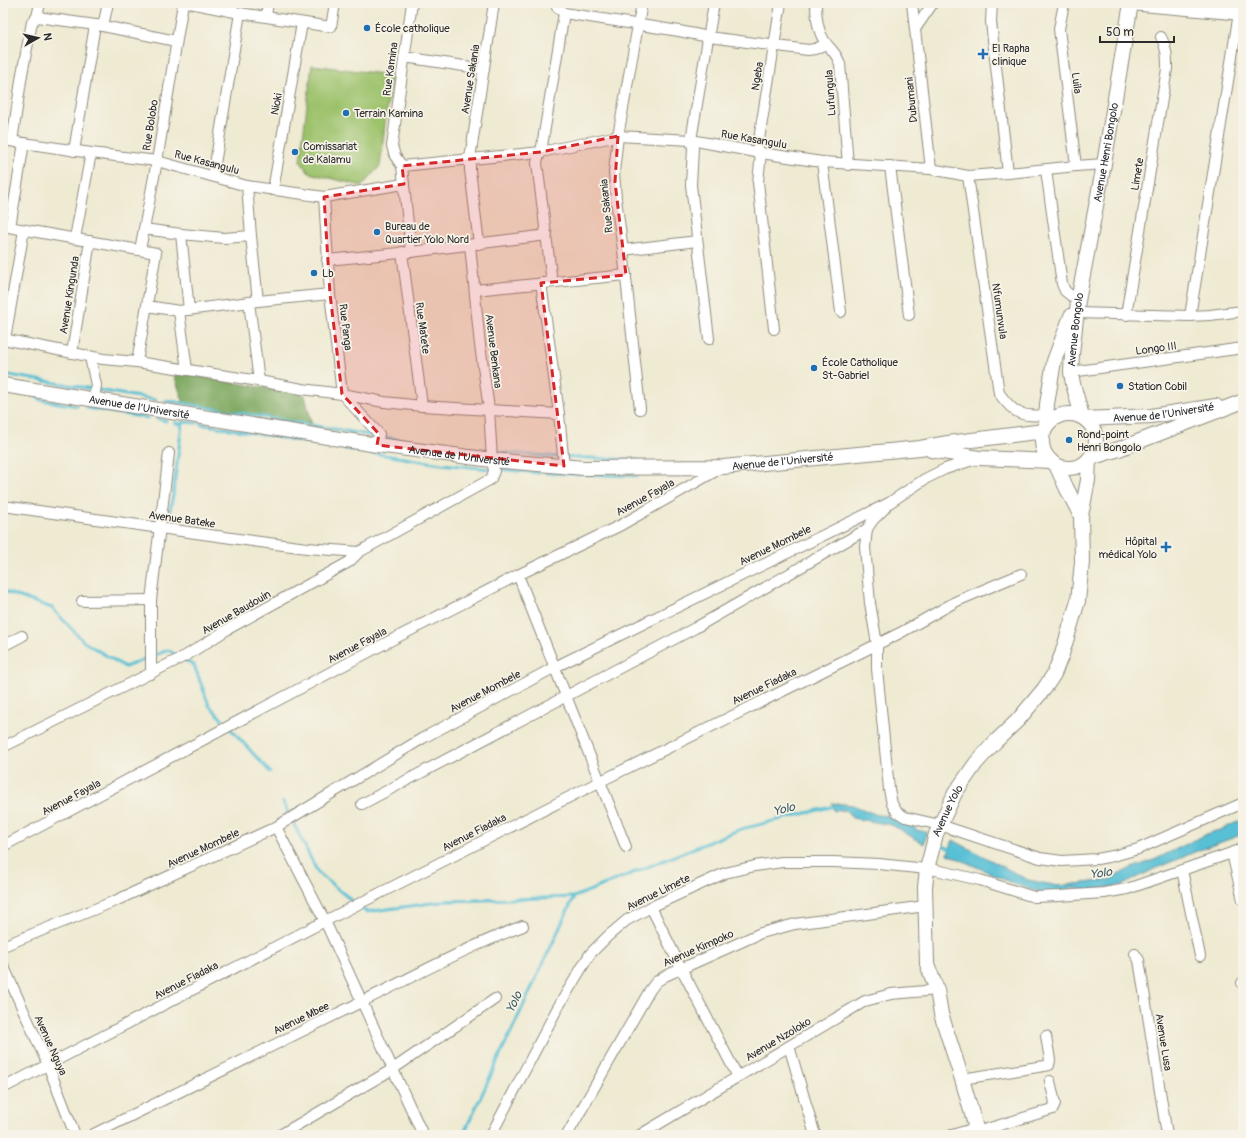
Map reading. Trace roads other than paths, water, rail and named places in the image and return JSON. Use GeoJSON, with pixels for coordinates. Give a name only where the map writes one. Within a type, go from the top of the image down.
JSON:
{"type":"FeatureCollection","features":[{"type":"Feature","properties":{"kind":"main road"},"geometry":{"type":"LineString","coordinates":[[1131,3],[1199,6],[1241,13]]}},
{"type":"Feature","properties":{"kind":"main road","name":"Avenue Henri Bongolo"},"geometry":{"type":"LineString","coordinates":[[1077,307],[1104,164],[1131,3]]}},
{"type":"Feature","properties":{"kind":"main road","name":"Avenue Bongolo"},"geometry":{"type":"LineString","coordinates":[[1077,307],[1071,372],[1083,418]]}},
{"type":"Feature","properties":{"kind":"main road","name":"Avenue Bongolo"},"geometry":{"type":"LineString","coordinates":[[1046,424],[1049,383],[1054,361],[1077,307]]}},
{"type":"Feature","properties":{"kind":"main road","name":"Avenue de l’Université"},"geometry":{"type":"LineString","coordinates":[[3,385],[377,445],[492,460],[584,468],[723,467],[920,448],[1046,424]]}},
{"type":"Feature","properties":{"kind":"main road","name":"Avenue de l’Université"},"geometry":{"type":"LineString","coordinates":[[1083,418],[1151,416],[1242,402]]}},
{"type":"Feature","properties":{"kind":"main road","name":"Avenue de l’Université"},"geometry":{"type":"LineString","coordinates":[[1090,458],[1119,449],[1242,402]]}},
{"type":"Feature","properties":{"kind":"main road"},"geometry":{"type":"LineString","coordinates":[[1069,413],[1083,418],[1091,425],[1095,432],[1095,450],[1090,458],[1078,467],[1063,467],[1054,463],[1046,455],[1043,447],[1042,439],[1046,424],[1062,414],[1069,413]]}},
{"type":"Feature","properties":{"kind":"main road","name":"Avenue de l’Université"},"geometry":{"type":"LineString","coordinates":[[920,448],[979,458],[1054,463]]}},
{"type":"Feature","properties":{"kind":"main road","name":"Avenue Yolo"},"geometry":{"type":"LineString","coordinates":[[977,1132],[941,1014],[937,990],[927,964],[925,887],[927,869],[936,835],[955,793],[976,763],[1018,720],[1054,674],[1072,624],[1078,601],[1082,562],[1081,516],[1088,480],[1090,458]]}},
{"type":"Feature","properties":{"kind":"main road","name":"Avenue Yolo"},"geometry":{"type":"LineString","coordinates":[[1054,463],[1081,516]]}},
{"type":"Feature","properties":{"kind":"street"},"geometry":{"type":"LineString","coordinates":[[7,140],[32,22],[37,17],[40,3]]}},
{"type":"Feature","properties":{"kind":"street"},"geometry":{"type":"LineString","coordinates":[[74,151],[99,26],[108,3]]}},
{"type":"Feature","properties":{"kind":"street","name":"Rue Bolobo"},"geometry":{"type":"LineString","coordinates":[[140,250],[157,161],[183,3]]}},
{"type":"Feature","properties":{"kind":"street"},"geometry":{"type":"LineString","coordinates":[[190,3],[240,13],[331,27],[335,3]]}},
{"type":"Feature","properties":{"kind":"street"},"geometry":{"type":"LineString","coordinates":[[266,16],[268,3]]}},
{"type":"Feature","properties":{"kind":"street","name":"Rue Kamina"},"geometry":{"type":"LineString","coordinates":[[404,184],[402,166],[394,156],[392,146],[412,3]]}},
{"type":"Feature","properties":{"kind":"street","name":"Avenue Sakania"},"geometry":{"type":"LineString","coordinates":[[474,244],[470,158],[494,3]]}},
{"type":"Feature","properties":{"kind":"street"},"geometry":{"type":"LineString","coordinates":[[556,3],[557,7],[564,13],[709,37],[808,50],[816,49],[826,44]]}},
{"type":"Feature","properties":{"kind":"street","name":"Rue Sakania"},"geometry":{"type":"LineString","coordinates":[[640,409],[614,172],[618,136],[642,3]]}},
{"type":"Feature","properties":{"kind":"street"},"geometry":{"type":"LineString","coordinates":[[709,339],[691,185],[693,148],[691,140],[714,3]]}},
{"type":"Feature","properties":{"kind":"street","name":"Ngeba"},"geometry":{"type":"LineString","coordinates":[[774,329],[758,182],[759,153],[781,3]]}},
{"type":"Feature","properties":{"kind":"street","name":"Lufungula"},"geometry":{"type":"LineString","coordinates":[[816,3],[817,21],[822,38],[826,44],[834,50],[840,64],[848,165]]}},
{"type":"Feature","properties":{"kind":"street","name":"Dubumani"},"geometry":{"type":"LineString","coordinates":[[912,3],[931,168]]}},
{"type":"Feature","properties":{"kind":"street"},"geometry":{"type":"LineString","coordinates":[[915,28],[933,3]]}},
{"type":"Feature","properties":{"kind":"street"},"geometry":{"type":"LineString","coordinates":[[992,3],[991,22],[1008,174]]}},
{"type":"Feature","properties":{"kind":"street","name":"Luila"},"geometry":{"type":"LineString","coordinates":[[1064,3],[1060,29],[1076,166]]}},
{"type":"Feature","properties":{"kind":"street"},"geometry":{"type":"LineString","coordinates":[[213,176],[240,13]]}},
{"type":"Feature","properties":{"kind":"street"},"geometry":{"type":"LineString","coordinates":[[552,282],[537,163],[541,152],[564,13]]}},
{"type":"Feature","properties":{"kind":"street"},"geometry":{"type":"LineString","coordinates":[[1190,316],[1239,33],[1241,13]]}},
{"type":"Feature","properties":{"kind":"street"},"geometry":{"type":"LineString","coordinates":[[37,17],[99,26],[176,41]]}},
{"type":"Feature","properties":{"kind":"street","name":"Nioki"},"geometry":{"type":"LineString","coordinates":[[273,190],[302,23]]}},
{"type":"Feature","properties":{"kind":"street","name":"Limete"},"geometry":{"type":"LineString","coordinates":[[1126,315],[1167,69],[1168,57],[1161,37]]}},
{"type":"Feature","properties":{"kind":"street"},"geometry":{"type":"LineString","coordinates":[[404,57],[484,69]]}},
{"type":"Feature","properties":{"kind":"street","name":"Rue Kasangulu"},"geometry":{"type":"LineString","coordinates":[[402,166],[541,152],[618,136],[691,140],[759,153],[822,162],[848,165],[931,168],[968,176],[1008,174],[1104,164]]}},
{"type":"Feature","properties":{"kind":"street","name":"Rue Kasangulu"},"geometry":{"type":"LineString","coordinates":[[7,140],[74,151],[157,161],[247,186],[324,197],[404,184]]}},
{"type":"Feature","properties":{"kind":"street"},"geometry":{"type":"LineString","coordinates":[[24,143],[6,227],[156,253],[137,362]]}},
{"type":"Feature","properties":{"kind":"street"},"geometry":{"type":"LineString","coordinates":[[75,238],[91,153]]}},
{"type":"Feature","properties":{"kind":"street"},"geometry":{"type":"LineString","coordinates":[[822,162],[841,312]]}},
{"type":"Feature","properties":{"kind":"street"},"geometry":{"type":"LineString","coordinates":[[890,166],[909,315]]}},
{"type":"Feature","properties":{"kind":"street"},"geometry":{"type":"LineString","coordinates":[[1046,170],[1062,284],[1065,291],[1077,307],[1126,315],[1190,316],[1243,311]]}},
{"type":"Feature","properties":{"kind":"street","name":"Nfumunvula"},"geometry":{"type":"LineString","coordinates":[[968,176],[999,393],[1009,406],[1022,415],[1032,416],[1046,424]]}},
{"type":"Feature","properties":{"kind":"street","name":"Rue Matete"},"geometry":{"type":"LineString","coordinates":[[404,184],[407,252],[422,406]]}},
{"type":"Feature","properties":{"kind":"street"},"geometry":{"type":"LineString","coordinates":[[247,186],[259,381]]}},
{"type":"Feature","properties":{"kind":"street","name":"Rue Panga"},"geometry":{"type":"LineString","coordinates":[[324,197],[330,294],[342,394]]}},
{"type":"Feature","properties":{"kind":"street"},"geometry":{"type":"LineString","coordinates":[[144,229],[224,238],[251,236]]}},
{"type":"Feature","properties":{"kind":"street"},"geometry":{"type":"LineString","coordinates":[[24,230],[4,339],[90,357],[137,362],[384,402],[422,406],[559,414]]}},
{"type":"Feature","properties":{"kind":"street"},"geometry":{"type":"LineString","coordinates":[[181,234],[186,370]]}},
{"type":"Feature","properties":{"kind":"street"},"geometry":{"type":"LineString","coordinates":[[327,260],[547,235]]}},
{"type":"Feature","properties":{"kind":"street"},"geometry":{"type":"LineString","coordinates":[[623,250],[697,241]]}},
{"type":"Feature","properties":{"kind":"street","name":"Avenue Kingunda"},"geometry":{"type":"LineString","coordinates":[[72,353],[90,242]]}},
{"type":"Feature","properties":{"kind":"street","name":"Avenue Benkana"},"geometry":{"type":"LineString","coordinates":[[474,244],[475,290],[480,345],[489,409],[494,471],[491,479],[475,488]]}},
{"type":"Feature","properties":{"kind":"street"},"geometry":{"type":"LineString","coordinates":[[475,290],[626,275]]}},
{"type":"Feature","properties":{"kind":"street"},"geometry":{"type":"LineString","coordinates":[[541,284],[559,414],[564,466]]}},
{"type":"Feature","properties":{"kind":"street"},"geometry":{"type":"LineString","coordinates":[[147,306],[184,311],[330,294]]}},
{"type":"Feature","properties":{"kind":"street","name":"Longo III"},"geometry":{"type":"LineString","coordinates":[[1071,372],[1243,348]]}},
{"type":"Feature","properties":{"kind":"street"},"geometry":{"type":"LineString","coordinates":[[90,357],[96,385],[94,400]]}},
{"type":"Feature","properties":{"kind":"street"},"geometry":{"type":"LineString","coordinates":[[342,394],[379,434],[377,445]]}},
{"type":"Feature","properties":{"kind":"street"},"geometry":{"type":"LineString","coordinates":[[151,674],[151,600],[169,453]]}},
{"type":"Feature","properties":{"kind":"street","name":"Avenue Mombele"},"geometry":{"type":"LineString","coordinates":[[3,946],[115,901],[276,827],[423,738],[555,667],[889,503],[925,479],[945,469],[979,458]]}},
{"type":"Feature","properties":{"kind":"street","name":"Avenue Fayala"},"geometry":{"type":"LineString","coordinates":[[3,846],[518,575],[621,525],[723,467]]}},
{"type":"Feature","properties":{"kind":"street","name":"Avenue Baudouin"},"geometry":{"type":"LineString","coordinates":[[3,747],[187,655],[228,629],[349,562],[359,552],[475,488]]}},
{"type":"Feature","properties":{"kind":"street"},"geometry":{"type":"LineString","coordinates":[[889,503],[873,520],[867,530],[865,546],[876,644],[877,669],[889,789],[892,804],[897,812],[936,835],[1040,858],[1062,861],[1097,859],[1138,849],[1243,803]]}},
{"type":"Feature","properties":{"kind":"street","name":"Avenue Bateke"},"geometry":{"type":"LineString","coordinates":[[3,506],[307,548],[359,552]]}},
{"type":"Feature","properties":{"kind":"street"},"geometry":{"type":"LineString","coordinates":[[362,804],[695,628],[867,530]]}},
{"type":"Feature","properties":{"kind":"street","name":"Avenue Fiadaka"},"geometry":{"type":"LineString","coordinates":[[3,1088],[350,908],[601,781],[920,623],[957,601],[1021,574]]}},
{"type":"Feature","properties":{"kind":"street"},"geometry":{"type":"LineString","coordinates":[[518,575],[626,847]]}},
{"type":"Feature","properties":{"kind":"street"},"geometry":{"type":"LineString","coordinates":[[82,601],[151,600]]}},
{"type":"Feature","properties":{"kind":"street"},"geometry":{"type":"LineString","coordinates":[[3,646],[22,636]]}},
{"type":"Feature","properties":{"kind":"street"},"geometry":{"type":"LineString","coordinates":[[276,827],[325,921],[421,1134]]}},
{"type":"Feature","properties":{"kind":"street","name":"Avenue Limete"},"geometry":{"type":"LineString","coordinates":[[491,1135],[557,1009],[590,954],[608,936],[628,920],[651,907],[725,873],[782,862],[879,864],[927,869],[980,880],[1034,897],[1104,893],[1127,889],[1243,849]]}},
{"type":"Feature","properties":{"kind":"street"},"geometry":{"type":"LineString","coordinates":[[1232,853],[1243,900]]}},
{"type":"Feature","properties":{"kind":"street"},"geometry":{"type":"LineString","coordinates":[[1182,870],[1200,956]]}},
{"type":"Feature","properties":{"kind":"street","name":"Avenue Kimpoko"},"geometry":{"type":"LineString","coordinates":[[567,1135],[650,990],[656,982],[665,976],[680,968],[761,934],[795,924],[925,906]]}},
{"type":"Feature","properties":{"kind":"street"},"geometry":{"type":"LineString","coordinates":[[651,907],[680,968],[738,1077]]}},
{"type":"Feature","properties":{"kind":"street","name":"Avenue Mbee"},"geometry":{"type":"LineString","coordinates":[[92,1135],[362,1002],[423,970],[484,941],[523,926]]}},
{"type":"Feature","properties":{"kind":"street","name":"Avenue Lusa"},"geometry":{"type":"LineString","coordinates":[[1135,954],[1139,960],[1167,1135]]}},
{"type":"Feature","properties":{"kind":"street","name":"Avenue Nguya"},"geometry":{"type":"LineString","coordinates":[[3,965],[7,986],[48,1065],[74,1135]]}},
{"type":"Feature","properties":{"kind":"street","name":"Avenue Nzoloko"},"geometry":{"type":"LineString","coordinates":[[640,1135],[865,1001],[891,994],[937,990]]}},
{"type":"Feature","properties":{"kind":"street"},"geometry":{"type":"LineString","coordinates":[[280,1135],[393,1069],[495,999]]}},
{"type":"Feature","properties":{"kind":"street"},"geometry":{"type":"LineString","coordinates":[[962,1079],[1049,1064],[1050,1060],[1046,1036]]}},
{"type":"Feature","properties":{"kind":"street"},"geometry":{"type":"LineString","coordinates":[[789,1046],[815,1135]]}},
{"type":"Feature","properties":{"kind":"street"},"geometry":{"type":"LineString","coordinates":[[952,1135],[977,1132],[1053,1109],[1055,1103],[1050,1081]]}},
{"type":"Feature","properties":{"kind":"water"},"geometry":{"type":"Polygon","coordinates":[[[832,803],[853,805],[877,815],[890,816],[912,825],[916,830],[927,832],[924,844],[892,825],[852,818],[846,810],[834,811],[832,803]]]}},
{"type":"Feature","properties":{"kind":"water"},"geometry":{"type":"Polygon","coordinates":[[[1243,819],[1243,834],[1154,869],[1123,885],[1089,890],[1072,887],[1066,894],[1044,894],[1012,883],[948,854],[953,840],[1028,880],[1058,886],[1109,880],[1129,869],[1154,860],[1209,833],[1223,829],[1243,819]]]}},
{"type":"Feature","properties":{"kind":"waterway"},"geometry":{"type":"LineString","coordinates":[[3,374],[93,389]]}},
{"type":"Feature","properties":{"kind":"waterway"},"geometry":{"type":"LineString","coordinates":[[98,390],[156,400]]}},
{"type":"Feature","properties":{"kind":"waterway"},"geometry":{"type":"LineString","coordinates":[[36,396],[41,400],[77,406]]}},
{"type":"Feature","properties":{"kind":"waterway"},"geometry":{"type":"LineString","coordinates":[[165,401],[375,436]]}},
{"type":"Feature","properties":{"kind":"waterway"},"geometry":{"type":"LineString","coordinates":[[87,408],[148,418]]}},
{"type":"Feature","properties":{"kind":"waterway"},"geometry":{"type":"LineString","coordinates":[[157,419],[166,421]]}},
{"type":"Feature","properties":{"kind":"waterway"},"geometry":{"type":"LineString","coordinates":[[182,424],[183,422],[197,423]]}},
{"type":"Feature","properties":{"kind":"waterway"},"geometry":{"type":"LineString","coordinates":[[167,526],[173,495],[182,424],[175,423]]}},
{"type":"Feature","properties":{"kind":"waterway"},"geometry":{"type":"LineString","coordinates":[[201,424],[324,445]]}},
{"type":"Feature","properties":{"kind":"waterway"},"geometry":{"type":"LineString","coordinates":[[383,437],[488,452]]}},
{"type":"Feature","properties":{"kind":"waterway"},"geometry":{"type":"LineString","coordinates":[[341,448],[441,464],[491,469]]}},
{"type":"Feature","properties":{"kind":"waterway"},"geometry":{"type":"LineString","coordinates":[[496,452],[559,457]]}},
{"type":"Feature","properties":{"kind":"waterway"},"geometry":{"type":"LineString","coordinates":[[566,457],[638,460]]}},
{"type":"Feature","properties":{"kind":"waterway"},"geometry":{"type":"LineString","coordinates":[[497,469],[539,473]]}},
{"type":"Feature","properties":{"kind":"waterway"},"geometry":{"type":"LineString","coordinates":[[546,473],[638,476]]}},
{"type":"Feature","properties":{"kind":"waterway"},"geometry":{"type":"LineString","coordinates":[[161,560],[166,532]]}},
{"type":"Feature","properties":{"kind":"waterway"},"geometry":{"type":"LineString","coordinates":[[3,591],[52,608],[84,642],[125,667],[168,650],[178,656]]}},
{"type":"Feature","properties":{"kind":"waterway"},"geometry":{"type":"LineString","coordinates":[[183,659],[194,665],[209,705],[270,772]]}},
{"type":"Feature","properties":{"kind":"waterway"},"geometry":{"type":"LineString","coordinates":[[283,802],[318,873],[366,912],[447,901],[574,897]]}},
{"type":"Feature","properties":{"kind":"waterway","name":"Yolo"},"geometry":{"type":"LineString","coordinates":[[463,1135],[574,897],[741,829],[835,806]]}},
{"type":"Feature","properties":{"kind":"waterway","name":"Yolo"},"geometry":{"type":"LineString","coordinates":[[938,843],[952,850]]}},
{"type":"Feature","properties":{"kind":"place","name":"École catholique"},"geometry":{"type":"Point","coordinates":[367,28]}},
{"type":"Feature","properties":{"kind":"place","name":"El Rapha clinique"},"geometry":{"type":"Point","coordinates":[983,54]}},
{"type":"Feature","properties":{"kind":"place","name":"Terrain Kamina"},"geometry":{"type":"Point","coordinates":[346,113]}},
{"type":"Feature","properties":{"kind":"place","name":"Comissariat de Kalamu"},"geometry":{"type":"Point","coordinates":[295,152]}},
{"type":"Feature","properties":{"kind":"place","name":"Bureau de Quartier Yolo Nord"},"geometry":{"type":"Point","coordinates":[377,232]}},
{"type":"Feature","properties":{"kind":"place","name":"Lb"},"geometry":{"type":"Point","coordinates":[314,273]}},
{"type":"Feature","properties":{"kind":"place","name":"École Catholique St-Gabriel"},"geometry":{"type":"Point","coordinates":[814,368]}},
{"type":"Feature","properties":{"kind":"place","name":"Station Cobil"},"geometry":{"type":"Point","coordinates":[1120,386]}},
{"type":"Feature","properties":{"kind":"place","name":"Rond-point Henri Bongolo"},"geometry":{"type":"Point","coordinates":[1069,440]}},
{"type":"Feature","properties":{"kind":"place","name":"Hôpital médical Yolo"},"geometry":{"type":"Point","coordinates":[1166,547]}}]}
